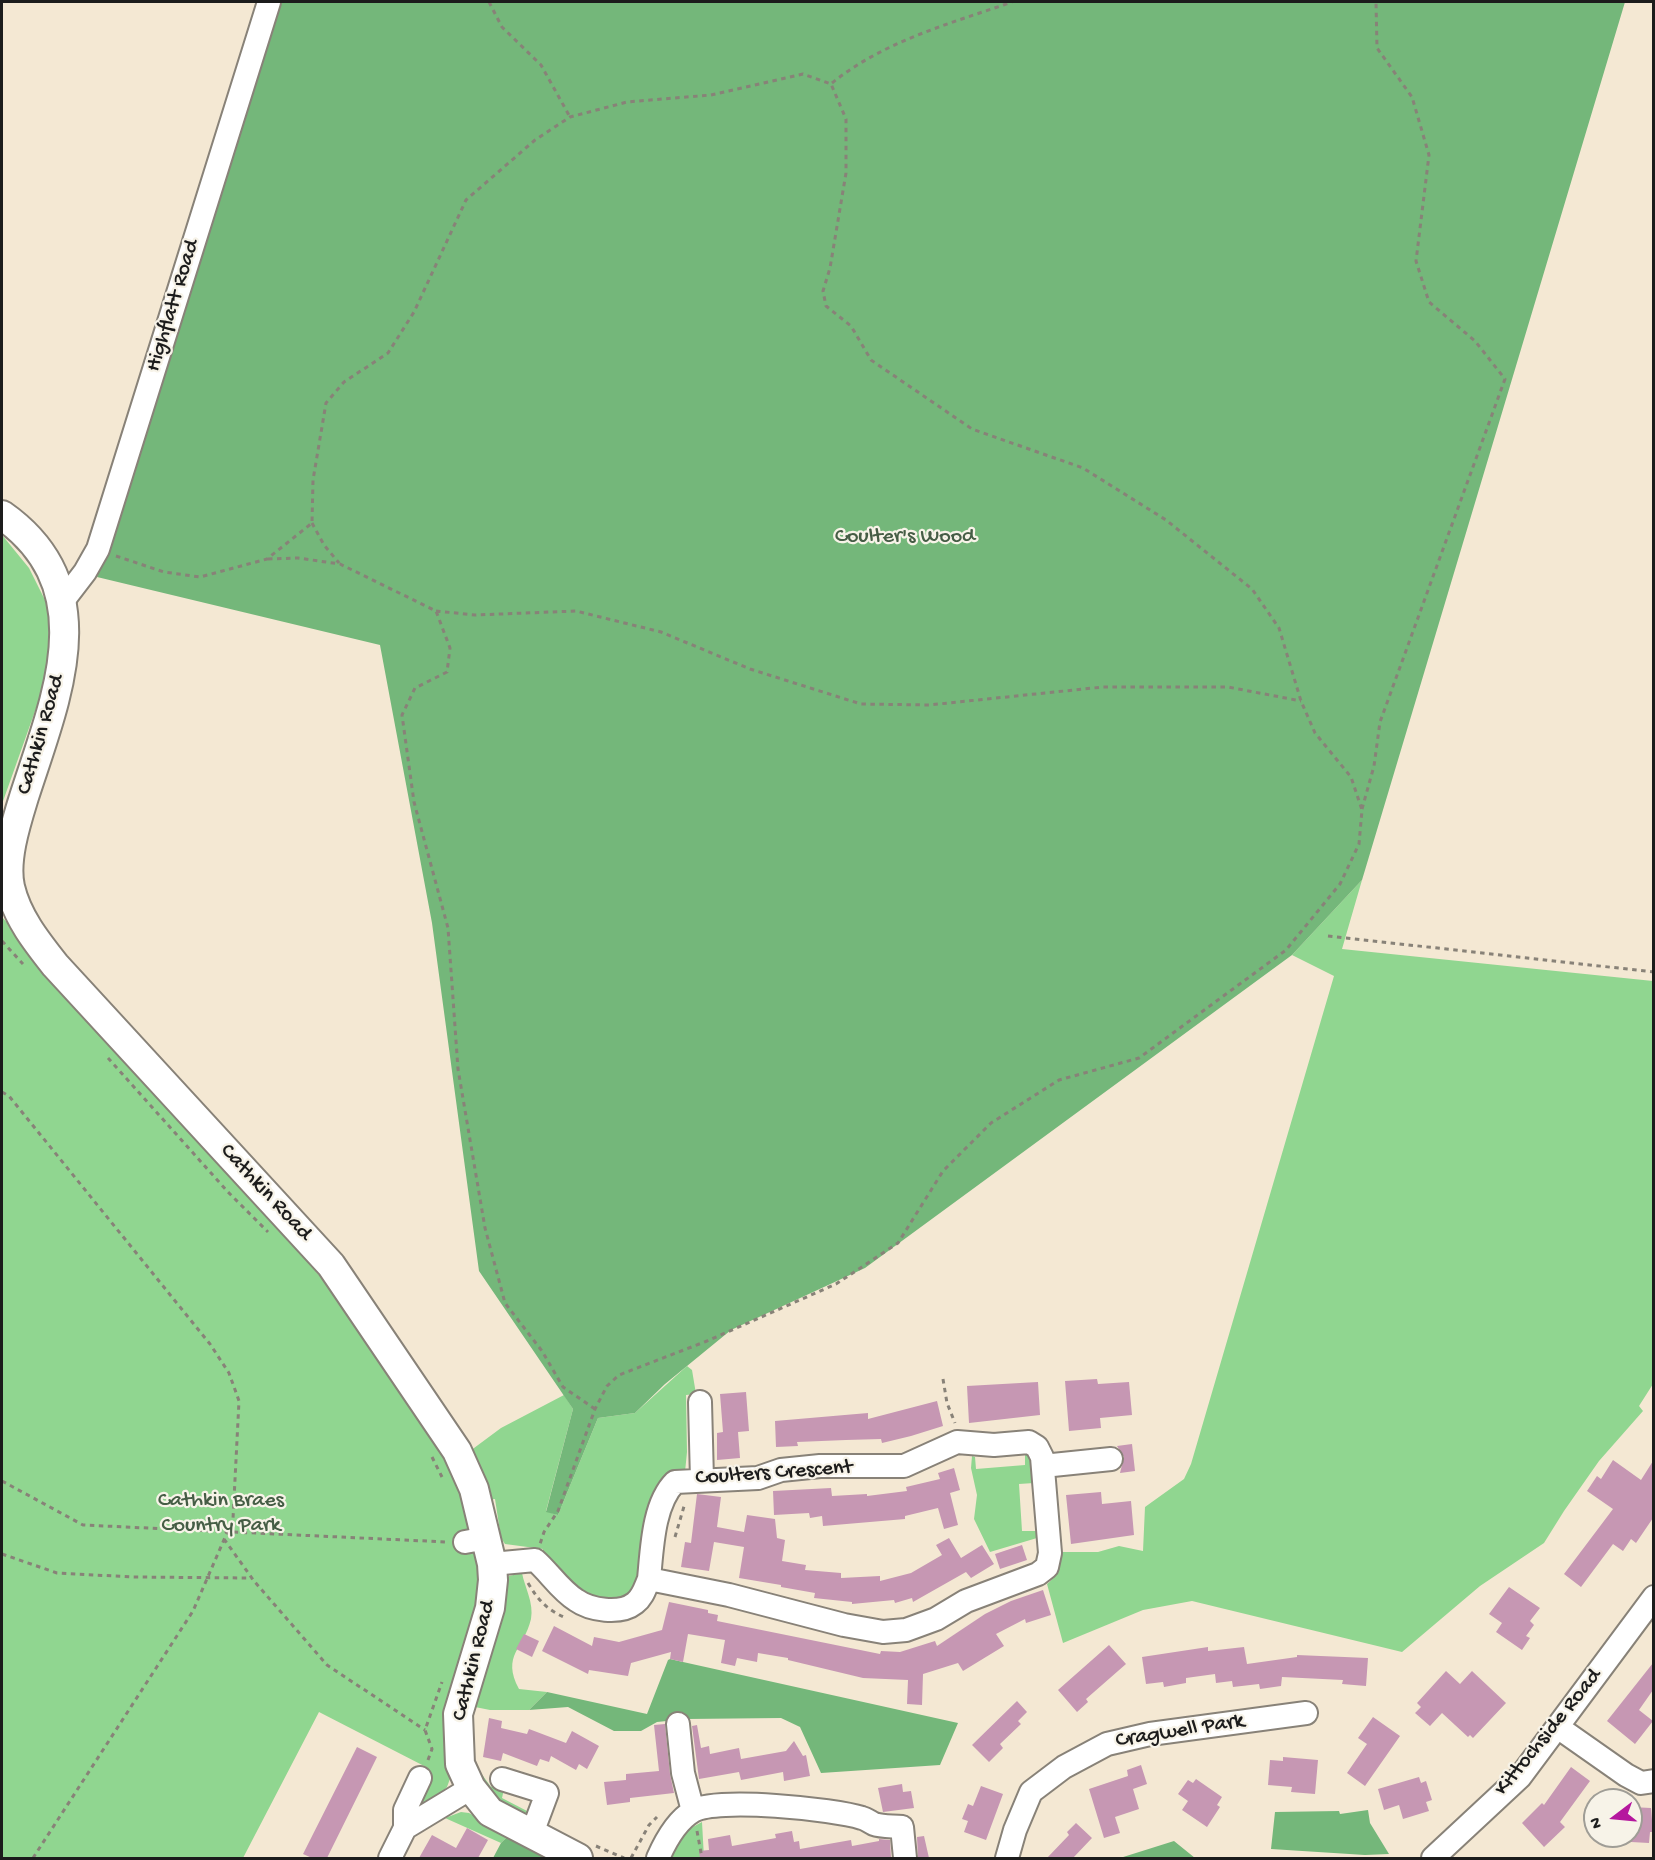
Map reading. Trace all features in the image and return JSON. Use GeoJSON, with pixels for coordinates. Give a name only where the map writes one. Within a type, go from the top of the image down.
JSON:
{"type":"FeatureCollection","features":[{"type":"Feature","properties":{"kind":"main road","name":"Cathkin Road"},"geometry":{"type":"LineString","coordinates":[[2,515],[18,526],[50,568],[62,602],[65,652],[57,695],[12,836],[9,885],[28,931],[55,965],[331,1265],[457,1451],[474,1489],[490,1608],[458,1714],[460,1764],[471,1788],[490,1812],[531,1836],[578,1858]]}},
{"type":"Feature","properties":{"kind":"street","name":"Highflatt Road"},"geometry":{"type":"LineString","coordinates":[[62,602],[85,572],[98,549],[269,2]]}},
{"type":"Feature","properties":{"kind":"street"},"geometry":{"type":"LineString","coordinates":[[700,1402],[702,1480]]}},
{"type":"Feature","properties":{"kind":"street","name":"Coulters Crescent"},"geometry":{"type":"LineString","coordinates":[[535,1560],[577,1601],[597,1608],[627,1608],[643,1594],[649,1579],[655,1530],[666,1491],[675,1482],[758,1478],[782,1470],[820,1466],[904,1466],[960,1442],[994,1445],[1029,1442],[1037,1447],[1042,1466],[1050,1553],[1047,1568],[1038,1574],[966,1600],[936,1619],[906,1630],[866,1630],[729,1595],[649,1579]]}},
{"type":"Feature","properties":{"kind":"street"},"geometry":{"type":"LineString","coordinates":[[1042,1466],[1111,1459]]}},
{"type":"Feature","properties":{"kind":"street"},"geometry":{"type":"LineString","coordinates":[[482,1548],[535,1560]]}},
{"type":"Feature","properties":{"kind":"street","name":"Kittochside Road"},"geometry":{"type":"LineString","coordinates":[[1434,1858],[1520,1777],[1559,1728],[1653,1597]]}},
{"type":"Feature","properties":{"kind":"street","name":"Cragwell Park"},"geometry":{"type":"LineString","coordinates":[[1007,1858],[1015,1830],[1031,1792],[1064,1767],[1107,1744],[1150,1734],[1306,1713]]}},
{"type":"Feature","properties":{"kind":"street"},"geometry":{"type":"LineString","coordinates":[[678,1724],[682,1773],[693,1811]]}},
{"type":"Feature","properties":{"kind":"street"},"geometry":{"type":"LineString","coordinates":[[1559,1728],[1626,1775],[1641,1782],[1653,1781]]}},
{"type":"Feature","properties":{"kind":"street"},"geometry":{"type":"LineString","coordinates":[[390,1858],[405,1828],[405,1810],[420,1778]]}},
{"type":"Feature","properties":{"kind":"street"},"geometry":{"type":"LineString","coordinates":[[502,1779],[547,1792],[531,1836]]}},
{"type":"Feature","properties":{"kind":"street"},"geometry":{"type":"LineString","coordinates":[[405,1828],[471,1788]]}},
{"type":"Feature","properties":{"kind":"street"},"geometry":{"type":"LineString","coordinates":[[658,1858],[667,1838],[693,1811],[712,1806],[789,1807],[863,1818],[875,1824],[902,1827],[905,1858]]}},
{"type":"Feature","properties":{"kind":"path"},"geometry":{"type":"LineString","coordinates":[[489,2],[502,27],[541,65],[570,117]]}},
{"type":"Feature","properties":{"kind":"path"},"geometry":{"type":"LineString","coordinates":[[831,84],[858,62],[885,47],[1011,2]]}},
{"type":"Feature","properties":{"kind":"path"},"geometry":{"type":"LineString","coordinates":[[535,1560],[544,1532],[558,1511],[595,1409],[607,1386],[619,1375],[707,1341],[836,1284],[898,1243],[943,1171],[991,1124],[1059,1080],[1139,1058],[1286,950],[1340,884],[1359,844],[1362,810],[1374,766],[1380,722],[1505,379],[1475,341],[1429,302],[1416,261],[1429,155],[1412,98],[1377,48],[1376,2]]}},
{"type":"Feature","properties":{"kind":"path"},"geometry":{"type":"LineString","coordinates":[[340,564],[324,545],[312,522],[313,480],[326,403],[344,382],[388,353],[414,312],[466,200],[535,140],[570,117],[627,102],[711,94],[803,74],[831,84],[846,119],[846,173],[830,268],[823,291],[826,306],[851,327],[871,360],[972,429],[1083,468],[1166,520],[1252,589],[1279,628],[1301,701],[1315,733],[1351,777],[1362,810]]}},
{"type":"Feature","properties":{"kind":"path"},"geometry":{"type":"LineString","coordinates":[[267,559],[312,522]]}},
{"type":"Feature","properties":{"kind":"path"},"geometry":{"type":"LineString","coordinates":[[98,549],[164,572],[200,577],[267,559],[298,558],[340,564],[436,611],[475,615],[576,611],[661,632],[750,669],[861,704],[929,705],[1102,687],[1228,687],[1301,701]]}},
{"type":"Feature","properties":{"kind":"path"},"geometry":{"type":"LineString","coordinates":[[436,611],[450,648],[447,672],[415,688],[402,715],[414,802],[448,928],[458,1069],[484,1228],[505,1303],[542,1352],[563,1387],[595,1409]]}},
{"type":"Feature","properties":{"kind":"path"},"geometry":{"type":"LineString","coordinates":[[1328,936],[1653,972]]}},
{"type":"Feature","properties":{"kind":"path"},"geometry":{"type":"LineString","coordinates":[[2,940],[26,967]]}},
{"type":"Feature","properties":{"kind":"path"},"geometry":{"type":"LineString","coordinates":[[103,1053],[228,1192],[274,1239]]}},
{"type":"Feature","properties":{"kind":"path"},"geometry":{"type":"LineString","coordinates":[[2,1092],[9,1096],[210,1344],[229,1373],[238,1401],[233,1519],[193,1611],[33,1858]]}},
{"type":"Feature","properties":{"kind":"path"},"geometry":{"type":"LineString","coordinates":[[943,1379],[947,1403],[960,1442]]}},
{"type":"Feature","properties":{"kind":"path"},"geometry":{"type":"LineString","coordinates":[[429,1451],[444,1480]]}},
{"type":"Feature","properties":{"kind":"path"},"geometry":{"type":"LineString","coordinates":[[2,1480],[83,1524],[482,1548]]}},
{"type":"Feature","properties":{"kind":"path"},"geometry":{"type":"LineString","coordinates":[[224,1539],[252,1578],[327,1665],[425,1730],[432,1749],[420,1778]]}},
{"type":"Feature","properties":{"kind":"path"},"geometry":{"type":"LineString","coordinates":[[2,1554],[57,1573],[134,1577],[252,1578]]}},
{"type":"Feature","properties":{"kind":"path"},"geometry":{"type":"LineString","coordinates":[[425,1730],[445,1674]]}},
{"type":"Feature","properties":{"kind":"path"},"geometry":{"type":"LineString","coordinates":[[693,1811],[702,1858]]}},
{"type":"Feature","properties":{"kind":"green space","name":"Coulter's Wood"},"geometry":{"type":"Polygon","coordinates":[[[275,2],[1625,2],[1362,880],[1292,955],[865,1268],[731,1330],[665,1384],[635,1413],[598,1418],[558,1515],[546,1512],[573,1409],[479,1271],[432,923],[380,645],[97,577],[275,2]]]}},
{"type":"Feature","properties":{"kind":"green space"},"geometry":{"type":"Polygon","coordinates":[[[2,535],[29,568],[50,610],[50,669],[2,804],[2,535]]]}},
{"type":"Feature","properties":{"kind":"green space"},"geometry":{"type":"Polygon","coordinates":[[[1362,880],[1342,949],[1653,981],[1653,1384],[1639,1406],[1643,1411],[1599,1461],[1544,1543],[1480,1586],[1402,1652],[1192,1601],[1143,1610],[1063,1643],[1047,1584],[1058,1570],[1059,1552],[1098,1552],[1119,1546],[1143,1551],[1145,1507],[1184,1479],[1191,1464],[1334,976],[1292,955],[1362,880]]]}},
{"type":"Feature","properties":{"kind":"green space","name":"Cathkin Braes Country Park"},"geometry":{"type":"Polygon","coordinates":[[[2,917],[297,1249],[370,1336],[442,1449],[476,1526],[482,1597],[449,1709],[445,1747],[451,1776],[447,1787],[440,1795],[416,1810],[428,1768],[319,1712],[243,1858],[2,1858],[2,917]]]}},
{"type":"Feature","properties":{"kind":"green space"},"geometry":{"type":"Polygon","coordinates":[[[687,1366],[692,1370],[696,1394],[686,1395],[685,1472],[630,1596],[614,1601],[601,1601],[590,1597],[542,1554],[543,1549],[505,1544],[501,1538],[495,1499],[487,1500],[470,1451],[501,1428],[564,1395],[573,1409],[546,1511],[558,1515],[598,1418],[635,1413],[687,1366]]]}},
{"type":"Feature","properties":{"kind":"green space"},"geometry":{"type":"Polygon","coordinates":[[[1025,1451],[1032,1454],[1034,1483],[1019,1484],[1022,1531],[1036,1531],[1037,1538],[990,1552],[974,1519],[977,1495],[971,1468],[972,1456],[975,1457],[976,1469],[1025,1465],[1025,1451]]]}},
{"type":"Feature","properties":{"kind":"green space"},"geometry":{"type":"Polygon","coordinates":[[[522,1573],[532,1613],[512,1668],[519,1689],[547,1692],[529,1710],[490,1710],[475,1707],[505,1581],[509,1576],[522,1573]]]}},
{"type":"Feature","properties":{"kind":"green space"},"geometry":{"type":"Polygon","coordinates":[[[670,1659],[958,1723],[940,1765],[821,1773],[800,1727],[781,1718],[686,1719],[657,1722],[641,1731],[614,1731],[568,1707],[529,1710],[547,1692],[647,1714],[670,1659]]]}},
{"type":"Feature","properties":{"kind":"green space"},"geometry":{"type":"Polygon","coordinates":[[[473,1762],[491,1787],[504,1789],[502,1798],[527,1811],[533,1798],[536,1815],[509,1816],[472,1771],[473,1762]]]}},
{"type":"Feature","properties":{"kind":"green space"},"geometry":{"type":"Polygon","coordinates":[[[1368,1810],[1370,1823],[1389,1854],[1365,1855],[1271,1849],[1275,1812],[1339,1811],[1340,1814],[1368,1810]]]}},
{"type":"Feature","properties":{"kind":"green space"},"geometry":{"type":"Polygon","coordinates":[[[461,1812],[469,1813],[508,1836],[501,1843],[445,1818],[461,1812]]]}},
{"type":"Feature","properties":{"kind":"green space"},"geometry":{"type":"Polygon","coordinates":[[[702,1822],[704,1858],[669,1858],[689,1829],[702,1822]]]}},
{"type":"Feature","properties":{"kind":"green space"},"geometry":{"type":"Polygon","coordinates":[[[508,1836],[556,1858],[493,1858],[501,1843],[508,1836]]]}},
{"type":"Feature","properties":{"kind":"green space"},"geometry":{"type":"Polygon","coordinates":[[[1174,1841],[1195,1858],[1120,1858],[1174,1841]]]}},
{"type":"Feature","properties":{"kind":"building"},"geometry":{"type":"Polygon","coordinates":[[[1097,1379],[1098,1384],[1129,1382],[1132,1415],[1100,1418],[1101,1428],[1069,1431],[1065,1381],[1097,1379]]]}},
{"type":"Feature","properties":{"kind":"building"},"geometry":{"type":"Polygon","coordinates":[[[1038,1382],[1040,1415],[969,1423],[967,1386],[1038,1382]]]}},
{"type":"Feature","properties":{"kind":"building"},"geometry":{"type":"Polygon","coordinates":[[[746,1392],[749,1431],[738,1432],[740,1458],[717,1460],[717,1433],[723,1432],[720,1394],[746,1392]]]}},
{"type":"Feature","properties":{"kind":"building"},"geometry":{"type":"Polygon","coordinates":[[[937,1401],[943,1426],[911,1436],[882,1443],[881,1439],[846,1440],[797,1442],[798,1446],[776,1447],[775,1421],[868,1413],[868,1419],[937,1401]]]}},
{"type":"Feature","properties":{"kind":"building"},"geometry":{"type":"Polygon","coordinates":[[[1132,1444],[1135,1471],[1120,1473],[1124,1457],[1117,1446],[1132,1444]]]}},
{"type":"Feature","properties":{"kind":"building"},"geometry":{"type":"Polygon","coordinates":[[[1613,1460],[1641,1480],[1653,1461],[1653,1518],[1636,1543],[1631,1539],[1623,1551],[1613,1544],[1581,1587],[1564,1574],[1613,1509],[1587,1491],[1597,1476],[1601,1479],[1613,1460]]]}},
{"type":"Feature","properties":{"kind":"building"},"geometry":{"type":"Polygon","coordinates":[[[954,1468],[960,1490],[950,1493],[958,1525],[944,1529],[938,1508],[905,1516],[905,1519],[823,1526],[822,1516],[810,1518],[809,1513],[774,1515],[773,1491],[831,1488],[832,1496],[867,1494],[867,1496],[907,1491],[906,1487],[940,1479],[938,1473],[954,1468]]]}},
{"type":"Feature","properties":{"kind":"building"},"geometry":{"type":"Polygon","coordinates":[[[1101,1492],[1102,1504],[1131,1501],[1134,1535],[1071,1544],[1066,1495],[1101,1492]]]}},
{"type":"Feature","properties":{"kind":"building"},"geometry":{"type":"Polygon","coordinates":[[[697,1494],[721,1497],[717,1527],[744,1532],[747,1515],[775,1519],[777,1538],[785,1540],[782,1561],[806,1565],[805,1570],[841,1573],[841,1578],[880,1576],[880,1581],[911,1573],[942,1555],[936,1545],[949,1538],[961,1558],[982,1545],[994,1564],[971,1578],[966,1572],[913,1602],[912,1598],[895,1603],[894,1600],[852,1604],[852,1602],[814,1598],[815,1593],[739,1578],[744,1547],[714,1542],[709,1571],[681,1567],[685,1542],[691,1543],[697,1494]]]}},
{"type":"Feature","properties":{"kind":"building"},"geometry":{"type":"Polygon","coordinates":[[[1022,1545],[1027,1560],[1000,1569],[995,1554],[1022,1545]]]}},
{"type":"Feature","properties":{"kind":"building"},"geometry":{"type":"Polygon","coordinates":[[[1509,1587],[1540,1608],[1530,1621],[1534,1625],[1526,1636],[1530,1638],[1522,1650],[1496,1632],[1502,1623],[1489,1614],[1509,1587]]]}},
{"type":"Feature","properties":{"kind":"building"},"geometry":{"type":"Polygon","coordinates":[[[1043,1590],[1051,1615],[1026,1623],[1025,1619],[996,1634],[1004,1646],[963,1671],[958,1663],[923,1674],[922,1705],[907,1704],[908,1680],[863,1678],[788,1660],[788,1658],[758,1653],[757,1662],[737,1658],[735,1666],[721,1663],[725,1640],[688,1634],[683,1662],[670,1659],[671,1652],[631,1663],[628,1676],[589,1670],[588,1674],[542,1651],[554,1626],[592,1646],[594,1637],[619,1642],[662,1630],[669,1602],[708,1610],[708,1613],[718,1615],[717,1621],[880,1654],[881,1651],[900,1652],[935,1641],[937,1646],[985,1614],[1011,1601],[1043,1590]]]}},
{"type":"Feature","properties":{"kind":"building"},"geometry":{"type":"Polygon","coordinates":[[[524,1634],[539,1641],[532,1657],[516,1649],[524,1634]]]}},
{"type":"Feature","properties":{"kind":"building"},"geometry":{"type":"Polygon","coordinates":[[[1109,1645],[1126,1664],[1086,1699],[1088,1702],[1077,1712],[1058,1690],[1109,1645]]]}},
{"type":"Feature","properties":{"kind":"building"},"geometry":{"type":"Polygon","coordinates":[[[1208,1647],[1208,1651],[1244,1647],[1247,1664],[1297,1657],[1297,1655],[1368,1658],[1366,1686],[1342,1684],[1343,1680],[1282,1677],[1281,1686],[1260,1689],[1259,1684],[1233,1687],[1232,1681],[1216,1683],[1215,1674],[1186,1678],[1186,1683],[1164,1687],[1163,1682],[1146,1684],[1142,1657],[1208,1647]]]}},
{"type":"Feature","properties":{"kind":"building"},"geometry":{"type":"Polygon","coordinates":[[[1653,1663],[1653,1690],[1639,1710],[1653,1721],[1635,1744],[1607,1721],[1653,1663]]]}},
{"type":"Feature","properties":{"kind":"building"},"geometry":{"type":"Polygon","coordinates":[[[1446,1671],[1460,1684],[1472,1671],[1506,1703],[1473,1738],[1470,1735],[1468,1737],[1442,1713],[1430,1726],[1415,1713],[1421,1707],[1417,1703],[1446,1671]]]}},
{"type":"Feature","properties":{"kind":"building"},"geometry":{"type":"Polygon","coordinates":[[[1017,1701],[1027,1712],[1018,1721],[1021,1724],[1000,1744],[1003,1748],[989,1762],[972,1745],[1017,1701]]]}},
{"type":"Feature","properties":{"kind":"building"},"geometry":{"type":"Polygon","coordinates":[[[1373,1717],[1400,1736],[1365,1786],[1347,1773],[1367,1744],[1358,1738],[1373,1717]]]}},
{"type":"Feature","properties":{"kind":"building"},"geometry":{"type":"Polygon","coordinates":[[[489,1718],[502,1721],[501,1728],[527,1734],[529,1729],[566,1743],[572,1731],[599,1746],[587,1769],[579,1764],[576,1770],[551,1756],[549,1762],[540,1759],[537,1766],[503,1753],[501,1761],[483,1757],[489,1718]]]}},
{"type":"Feature","properties":{"kind":"building"},"geometry":{"type":"Polygon","coordinates":[[[665,1724],[674,1793],[630,1798],[630,1802],[607,1805],[604,1782],[626,1780],[626,1774],[659,1771],[654,1725],[665,1724]]]}},
{"type":"Feature","properties":{"kind":"building"},"geometry":{"type":"Polygon","coordinates":[[[697,1725],[701,1748],[709,1746],[710,1754],[739,1748],[741,1759],[786,1751],[794,1741],[803,1756],[806,1755],[810,1776],[784,1781],[783,1772],[741,1780],[739,1772],[699,1779],[692,1726],[697,1725]]]}},
{"type":"Feature","properties":{"kind":"building"},"geometry":{"type":"Polygon","coordinates":[[[357,1747],[377,1757],[327,1858],[312,1858],[303,1854],[357,1747]]]}},
{"type":"Feature","properties":{"kind":"building"},"geometry":{"type":"Polygon","coordinates":[[[1283,1757],[1318,1760],[1315,1794],[1291,1792],[1292,1787],[1268,1785],[1270,1760],[1283,1761],[1283,1757]]]}},
{"type":"Feature","properties":{"kind":"building"},"geometry":{"type":"Polygon","coordinates":[[[1141,1765],[1147,1784],[1133,1789],[1139,1809],[1115,1817],[1120,1833],[1104,1838],[1089,1789],[1128,1776],[1127,1770],[1141,1765]]]}},
{"type":"Feature","properties":{"kind":"building"},"geometry":{"type":"Polygon","coordinates":[[[1571,1767],[1590,1781],[1560,1822],[1565,1827],[1544,1847],[1522,1823],[1542,1803],[1544,1805],[1571,1767]]]}},
{"type":"Feature","properties":{"kind":"building"},"geometry":{"type":"Polygon","coordinates":[[[1419,1777],[1421,1783],[1426,1781],[1432,1800],[1426,1802],[1429,1811],[1403,1819],[1399,1805],[1384,1810],[1378,1789],[1419,1777]]]}},
{"type":"Feature","properties":{"kind":"building"},"geometry":{"type":"Polygon","coordinates":[[[1196,1779],[1222,1797],[1217,1805],[1220,1807],[1207,1827],[1182,1810],[1188,1801],[1178,1794],[1188,1780],[1193,1783],[1196,1779]]]}},
{"type":"Feature","properties":{"kind":"building"},"geometry":{"type":"Polygon","coordinates":[[[902,1784],[903,1792],[911,1791],[914,1808],[883,1812],[878,1788],[902,1784]]]}},
{"type":"Feature","properties":{"kind":"building"},"geometry":{"type":"Polygon","coordinates":[[[981,1786],[1003,1794],[986,1840],[964,1832],[968,1821],[962,1819],[968,1804],[973,1806],[981,1786]]]}},
{"type":"Feature","properties":{"kind":"building"},"geometry":{"type":"Polygon","coordinates":[[[1643,1808],[1651,1808],[1653,1832],[1650,1832],[1649,1843],[1643,1843],[1643,1808]]]}},
{"type":"Feature","properties":{"kind":"building"},"geometry":{"type":"Polygon","coordinates":[[[1076,1823],[1092,1838],[1073,1858],[1047,1858],[1069,1835],[1067,1832],[1076,1823]]]}},
{"type":"Feature","properties":{"kind":"building"},"geometry":{"type":"Polygon","coordinates":[[[467,1828],[488,1840],[478,1858],[419,1858],[432,1835],[456,1848],[467,1828]]]}},
{"type":"Feature","properties":{"kind":"building"},"geometry":{"type":"Polygon","coordinates":[[[792,1831],[794,1842],[799,1841],[800,1849],[851,1840],[852,1846],[879,1841],[879,1839],[890,1840],[891,1858],[700,1858],[699,1851],[709,1850],[708,1839],[730,1835],[732,1846],[776,1838],[775,1834],[792,1831]]]}},
{"type":"Feature","properties":{"kind":"building"},"geometry":{"type":"Polygon","coordinates":[[[924,1836],[929,1858],[918,1858],[917,1837],[924,1836]]]}}]}
